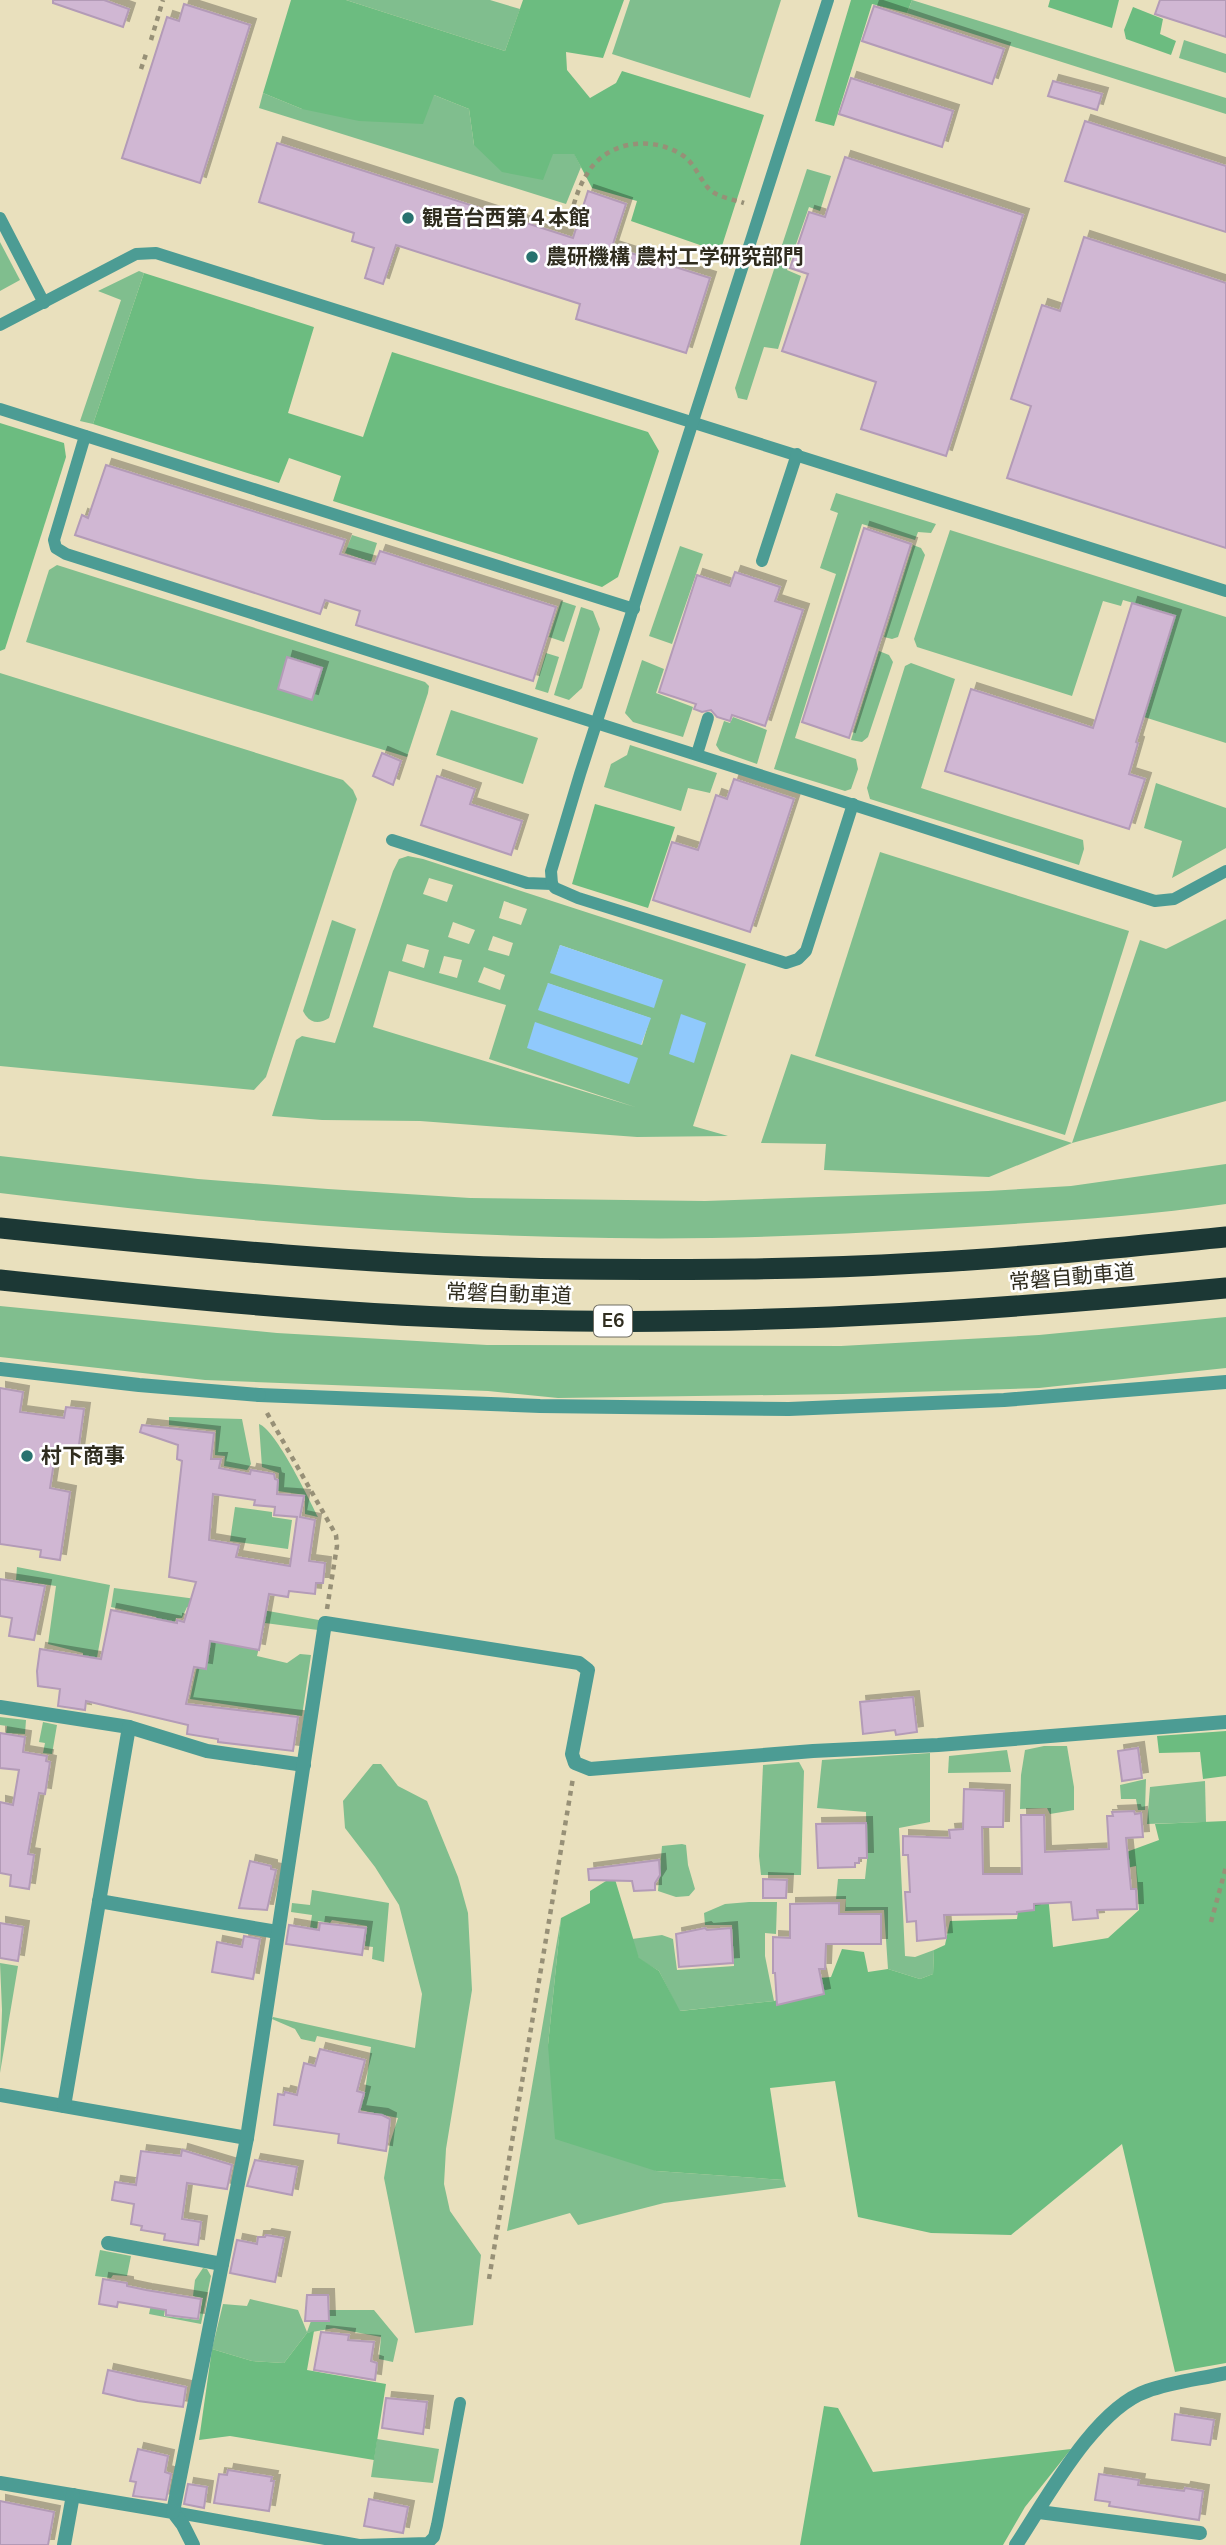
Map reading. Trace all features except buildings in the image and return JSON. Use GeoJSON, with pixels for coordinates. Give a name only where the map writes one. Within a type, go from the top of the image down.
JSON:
{"type":"FeatureCollection","features":[{"type":"Feature","properties":{"kind":"highway","name":"常磐自動車道"},"geometry":{"type":"LineString","coordinates":[[0,1228],[172,1246],[361,1261],[572,1269],[768,1268],[918,1263],[1226,1237]]}},
{"type":"Feature","properties":{"kind":"highway","name":"常磐自動車道"},"geometry":{"type":"LineString","coordinates":[[0,1280],[172,1298],[350,1312],[572,1321],[920,1314],[1226,1288]]}},
{"type":"Feature","properties":{"kind":"street"},"geometry":{"type":"LineString","coordinates":[[0,1369],[259,1395],[540,1406],[789,1409],[1004,1400],[1226,1382]]}},
{"type":"Feature","properties":{"kind":"street"},"geometry":{"type":"LineString","coordinates":[[173,2512],[247,2138],[325,1623],[579,1663],[588,1670],[572,1754],[575,1763],[590,1769],[1226,1722]]}},
{"type":"Feature","properties":{"kind":"street"},"geometry":{"type":"LineString","coordinates":[[0,1707],[130,1727],[207,1751],[304,1765]]}},
{"type":"Feature","properties":{"kind":"street"},"geometry":{"type":"LineString","coordinates":[[64,2106],[130,1727]]}},
{"type":"Feature","properties":{"kind":"street"},"geometry":{"type":"LineString","coordinates":[[99,1901],[277,1932]]}},
{"type":"Feature","properties":{"kind":"street"},"geometry":{"type":"LineString","coordinates":[[0,2095],[247,2138]]}},
{"type":"Feature","properties":{"kind":"street"},"geometry":{"type":"LineString","coordinates":[[108,2243],[222,2264]]}},
{"type":"Feature","properties":{"kind":"street"},"geometry":{"type":"LineString","coordinates":[[1016,2545],[1093,2432],[1123,2404],[1145,2391],[1226,2374]]}},
{"type":"Feature","properties":{"kind":"street"},"geometry":{"type":"LineString","coordinates":[[0,2483],[173,2512],[193,2545]]}},
{"type":"Feature","properties":{"kind":"street"},"geometry":{"type":"LineString","coordinates":[[64,2545],[73,2495]]}},
{"type":"Feature","properties":{"kind":"street"},"geometry":{"type":"LineString","coordinates":[[1038,2512],[1200,2533]]}},
{"type":"Feature","properties":{"kind":"lane"},"geometry":{"type":"LineString","coordinates":[[828,0],[550,877],[555,888],[578,898],[775,962],[786,963],[799,959],[807,951],[853,804]]}},
{"type":"Feature","properties":{"kind":"lane"},"geometry":{"type":"LineString","coordinates":[[0,218],[44,303]]}},
{"type":"Feature","properties":{"kind":"lane"},"geometry":{"type":"LineString","coordinates":[[0,325],[136,254],[156,253],[1226,591]]}},
{"type":"Feature","properties":{"kind":"lane"},"geometry":{"type":"LineString","coordinates":[[0,409],[634,610]]}},
{"type":"Feature","properties":{"kind":"lane"},"geometry":{"type":"LineString","coordinates":[[85,436],[54,540],[57,548],[66,554],[1155,901],[1174,899],[1226,871]]}},
{"type":"Feature","properties":{"kind":"lane"},"geometry":{"type":"LineString","coordinates":[[762,561],[797,454]]}},
{"type":"Feature","properties":{"kind":"lane"},"geometry":{"type":"LineString","coordinates":[[697,754],[708,718]]}},
{"type":"Feature","properties":{"kind":"lane"},"geometry":{"type":"LineString","coordinates":[[392,840],[527,883],[552,884]]}},
{"type":"Feature","properties":{"kind":"lane"},"geometry":{"type":"LineString","coordinates":[[173,2512],[359,2545],[428,2543],[434,2538],[437,2525],[460,2403]]}},
{"type":"Feature","properties":{"kind":"path"},"geometry":{"type":"LineString","coordinates":[[151,40],[163,0]]}},
{"type":"Feature","properties":{"kind":"path"},"geometry":{"type":"LineString","coordinates":[[141,69],[146,54]]}},
{"type":"Feature","properties":{"kind":"path"},"geometry":{"type":"LineString","coordinates":[[571,214],[587,172],[607,154],[633,143],[667,146],[685,156],[709,189],[720,196],[744,203]]}},
{"type":"Feature","properties":{"kind":"path"},"geometry":{"type":"LineString","coordinates":[[259,1395],[336,1535],[337,1546],[325,1623]]}},
{"type":"Feature","properties":{"kind":"path"},"geometry":{"type":"LineString","coordinates":[[489,2279],[575,1763]]}},
{"type":"Feature","properties":{"kind":"path"},"geometry":{"type":"LineString","coordinates":[[1211,1922],[1226,1867]]}},
{"type":"Feature","properties":{"kind":"green space"},"geometry":{"type":"Polygon","coordinates":[[[291,0],[346,0],[505,51],[523,0],[624,0],[603,58],[566,52],[567,70],[590,98],[616,83],[622,71],[764,115],[720,252],[631,221],[637,201],[592,188],[574,154],[553,154],[543,180],[502,172],[474,145],[469,109],[434,95],[423,124],[359,121],[302,109],[263,93],[291,0]]]}},
{"type":"Feature","properties":{"kind":"green space"},"geometry":{"type":"Polygon","coordinates":[[[346,0],[490,0],[520,9],[505,51],[346,0]]]}},
{"type":"Feature","properties":{"kind":"green space"},"geometry":{"type":"Polygon","coordinates":[[[630,0],[781,0],[750,98],[612,54],[630,0]]]}},
{"type":"Feature","properties":{"kind":"green space"},"geometry":{"type":"Polygon","coordinates":[[[851,0],[912,0],[907,13],[872,4],[834,126],[815,121],[851,0]]]}},
{"type":"Feature","properties":{"kind":"green space"},"geometry":{"type":"Polygon","coordinates":[[[912,0],[1226,98],[1226,114],[907,13],[912,0]]]}},
{"type":"Feature","properties":{"kind":"green space"},"geometry":{"type":"Polygon","coordinates":[[[1050,0],[1119,0],[1112,28],[1048,7],[1050,0]]]}},
{"type":"Feature","properties":{"kind":"green space"},"geometry":{"type":"Polygon","coordinates":[[[1133,7],[1163,19],[1160,34],[1176,41],[1171,55],[1126,39],[1124,30],[1133,7]]]}},
{"type":"Feature","properties":{"kind":"green space"},"geometry":{"type":"Polygon","coordinates":[[[1184,40],[1226,54],[1226,73],[1179,58],[1184,40]]]}},
{"type":"Feature","properties":{"kind":"green space"},"geometry":{"type":"Polygon","coordinates":[[[263,93],[302,109],[434,95],[469,109],[474,145],[574,153],[581,167],[566,204],[259,108],[263,93]]]}},
{"type":"Feature","properties":{"kind":"green space"},"geometry":{"type":"Polygon","coordinates":[[[807,169],[831,176],[820,211],[809,207],[787,270],[801,276],[778,349],[764,347],[747,400],[738,398],[735,388],[807,169]]]}},
{"type":"Feature","properties":{"kind":"green space"},"geometry":{"type":"Polygon","coordinates":[[[0,242],[20,280],[0,291],[0,242]]]}},
{"type":"Feature","properties":{"kind":"green space"},"geometry":{"type":"Polygon","coordinates":[[[139,271],[144,273],[93,424],[80,421],[121,300],[98,291],[139,271]]]}},
{"type":"Feature","properties":{"kind":"green space"},"geometry":{"type":"Polygon","coordinates":[[[144,273],[314,327],[288,413],[363,437],[392,352],[648,432],[659,451],[618,577],[602,587],[333,501],[341,476],[289,458],[279,483],[93,424],[144,273]]]}},
{"type":"Feature","properties":{"kind":"green space"},"geometry":{"type":"Polygon","coordinates":[[[0,423],[64,443],[66,457],[5,649],[0,651],[0,423]]]}},
{"type":"Feature","properties":{"kind":"green space"},"geometry":{"type":"Polygon","coordinates":[[[836,493],[936,524],[931,533],[918,532],[915,540],[862,524],[795,738],[856,759],[858,769],[851,789],[845,791],[774,769],[836,574],[820,568],[838,513],[830,510],[836,493]]]}},
{"type":"Feature","properties":{"kind":"green space"},"geometry":{"type":"Polygon","coordinates":[[[950,530],[1226,617],[1226,743],[1144,717],[1174,615],[1123,600],[1121,606],[1103,601],[1072,696],[917,647],[914,639],[950,530]]]}},
{"type":"Feature","properties":{"kind":"green space"},"geometry":{"type":"Polygon","coordinates":[[[352,535],[377,543],[371,562],[345,553],[352,535]]]}},
{"type":"Feature","properties":{"kind":"green space"},"geometry":{"type":"Polygon","coordinates":[[[913,545],[921,548],[925,555],[898,637],[884,637],[913,545]]]}},
{"type":"Feature","properties":{"kind":"green space"},"geometry":{"type":"Polygon","coordinates":[[[680,546],[703,554],[672,644],[649,636],[680,546]]]}},
{"type":"Feature","properties":{"kind":"green space"},"geometry":{"type":"Polygon","coordinates":[[[57,565],[425,682],[429,686],[428,693],[407,757],[26,642],[49,570],[57,565]]]}},
{"type":"Feature","properties":{"kind":"green space"},"geometry":{"type":"Polygon","coordinates":[[[561,601],[576,606],[564,642],[549,637],[561,601]]]}},
{"type":"Feature","properties":{"kind":"green space"},"geometry":{"type":"Polygon","coordinates":[[[581,607],[593,611],[600,629],[582,688],[569,700],[554,695],[581,607]]]}},
{"type":"Feature","properties":{"kind":"green space"},"geometry":{"type":"Polygon","coordinates":[[[879,651],[889,655],[893,662],[868,737],[862,742],[851,740],[879,651]]]}},
{"type":"Feature","properties":{"kind":"green space"},"geometry":{"type":"Polygon","coordinates":[[[546,653],[559,657],[548,693],[535,689],[546,653]]]}},
{"type":"Feature","properties":{"kind":"green space"},"geometry":{"type":"Polygon","coordinates":[[[642,660],[664,669],[656,693],[693,707],[683,737],[633,722],[625,713],[642,660]]]}},
{"type":"Feature","properties":{"kind":"green space"},"geometry":{"type":"Polygon","coordinates":[[[911,663],[955,679],[921,788],[1083,840],[1084,849],[1079,865],[870,799],[867,788],[905,666],[911,663]]]}},
{"type":"Feature","properties":{"kind":"green space"},"geometry":{"type":"Polygon","coordinates":[[[0,673],[343,780],[353,790],[357,799],[266,1077],[254,1090],[0,1066],[0,673]]]}},
{"type":"Feature","properties":{"kind":"green space"},"geometry":{"type":"Polygon","coordinates":[[[451,710],[538,738],[523,784],[436,755],[451,710]]]}},
{"type":"Feature","properties":{"kind":"green space"},"geometry":{"type":"Polygon","coordinates":[[[733,717],[767,730],[757,764],[720,751],[716,745],[724,721],[730,723],[733,717]]]}},
{"type":"Feature","properties":{"kind":"green space"},"geometry":{"type":"Polygon","coordinates":[[[630,745],[717,773],[710,793],[688,788],[681,811],[604,787],[611,764],[627,755],[630,745]]]}},
{"type":"Feature","properties":{"kind":"green space"},"geometry":{"type":"Polygon","coordinates":[[[1156,783],[1226,808],[1226,848],[1172,878],[1182,841],[1144,828],[1156,783]]]}},
{"type":"Feature","properties":{"kind":"green space"},"geometry":{"type":"Polygon","coordinates":[[[595,804],[675,827],[648,908],[572,884],[595,804]]]}},
{"type":"Feature","properties":{"kind":"green space"},"geometry":{"type":"Polygon","coordinates":[[[880,852],[1129,931],[1065,1135],[815,1056],[880,852]]]}},
{"type":"Feature","properties":{"kind":"green space"},"geometry":{"type":"Polygon","coordinates":[[[408,856],[423,859],[746,964],[693,1126],[728,1136],[637,1137],[420,1121],[322,1120],[272,1116],[296,1040],[302,1036],[335,1043],[399,859],[408,856]],[[429,878],[423,894],[447,902],[453,885],[429,878]],[[504,901],[499,918],[521,925],[527,909],[504,901]],[[453,922],[448,937],[469,944],[475,930],[453,922]],[[493,936],[488,950],[509,956],[513,943],[493,936]],[[407,944],[402,961],[424,968],[429,950],[407,944]],[[560,945],[551,973],[662,980],[560,945]],[[444,956],[439,973],[457,978],[462,960],[444,956]],[[484,967],[478,982],[500,990],[505,975],[484,967]],[[389,971],[373,1027],[635,1107],[489,1059],[506,1005],[389,971]],[[547,983],[642,1045],[650,1018],[547,983]]]}},
{"type":"Feature","properties":{"kind":"green space"},"geometry":{"type":"Polygon","coordinates":[[[1226,919],[1226,1101],[1072,1143],[1140,940],[1166,949],[1226,919]]]}},
{"type":"Feature","properties":{"kind":"green space"},"geometry":{"type":"Polygon","coordinates":[[[332,920],[356,929],[329,1018],[314,1022],[303,1011],[332,920]]]}},
{"type":"Feature","properties":{"kind":"green space"},"geometry":{"type":"Polygon","coordinates":[[[791,1054],[1072,1143],[989,1177],[824,1170],[826,1144],[761,1143],[791,1054]]]}},
{"type":"Feature","properties":{"kind":"green space"},"geometry":{"type":"Polygon","coordinates":[[[0,1156],[198,1179],[328,1189],[470,1198],[705,1201],[1071,1186],[1226,1164],[1226,1204],[1078,1220],[811,1235],[650,1238],[457,1233],[228,1218],[0,1193],[0,1156]]]}},
{"type":"Feature","properties":{"kind":"green space"},"geometry":{"type":"Polygon","coordinates":[[[0,1306],[277,1333],[487,1345],[841,1346],[1039,1335],[1226,1317],[1226,1368],[1039,1388],[558,1398],[488,1391],[205,1380],[0,1357],[0,1306]]]}},
{"type":"Feature","properties":{"kind":"green space"},"geometry":{"type":"Polygon","coordinates":[[[169,1417],[242,1419],[251,1464],[247,1470],[224,1466],[225,1456],[215,1455],[216,1430],[169,1425],[169,1417]]]}},
{"type":"Feature","properties":{"kind":"green space"},"geometry":{"type":"Polygon","coordinates":[[[259,1424],[283,1451],[318,1517],[305,1514],[305,1495],[278,1491],[279,1473],[262,1467],[259,1424]]]}},
{"type":"Feature","properties":{"kind":"green space"},"geometry":{"type":"Polygon","coordinates":[[[235,1507],[272,1512],[272,1517],[292,1520],[288,1549],[230,1541],[235,1507]]]}},
{"type":"Feature","properties":{"kind":"green space"},"geometry":{"type":"Polygon","coordinates":[[[17,1567],[110,1585],[91,1691],[82,1675],[83,1653],[48,1644],[56,1586],[16,1580],[17,1567]]]}},
{"type":"Feature","properties":{"kind":"green space"},"geometry":{"type":"Polygon","coordinates":[[[114,1588],[211,1601],[319,1620],[318,1630],[265,1623],[257,1656],[287,1663],[300,1654],[311,1655],[302,1716],[190,1699],[205,1630],[201,1611],[187,1607],[182,1618],[176,1618],[174,1625],[154,1631],[156,1617],[111,1607],[114,1588]]]}},
{"type":"Feature","properties":{"kind":"green space"},"geometry":{"type":"Polygon","coordinates":[[[0,1717],[26,1720],[25,1734],[6,1733],[7,1726],[0,1725],[0,1717]]]}},
{"type":"Feature","properties":{"kind":"green space"},"geometry":{"type":"Polygon","coordinates":[[[43,1722],[57,1725],[52,1754],[43,1753],[45,1743],[39,1742],[43,1722]]]}},
{"type":"Feature","properties":{"kind":"green space"},"geometry":{"type":"Polygon","coordinates":[[[1226,1731],[1226,1776],[1203,1779],[1200,1752],[1159,1753],[1157,1736],[1226,1731]]]}},
{"type":"Feature","properties":{"kind":"green space"},"geometry":{"type":"Polygon","coordinates":[[[1044,1746],[1067,1746],[1074,1787],[1074,1810],[1050,1814],[1047,1808],[1020,1809],[1025,1750],[1044,1746]]]}},
{"type":"Feature","properties":{"kind":"green space"},"geometry":{"type":"Polygon","coordinates":[[[1007,1750],[1011,1772],[948,1773],[949,1756],[1007,1750]]]}},
{"type":"Feature","properties":{"kind":"green space"},"geometry":{"type":"Polygon","coordinates":[[[930,1753],[930,1822],[899,1828],[905,1956],[915,1957],[934,1950],[933,1974],[920,1979],[888,1969],[884,1910],[845,1911],[846,1899],[836,1899],[838,1879],[865,1879],[866,1812],[817,1808],[822,1760],[930,1753]]]}},
{"type":"Feature","properties":{"kind":"green space"},"geometry":{"type":"Polygon","coordinates":[[[799,1762],[804,1771],[801,1875],[761,1875],[759,1856],[763,1765],[799,1762]]]}},
{"type":"Feature","properties":{"kind":"green space"},"geometry":{"type":"Polygon","coordinates":[[[373,1764],[381,1764],[398,1786],[427,1801],[458,1877],[468,1913],[472,1990],[446,2149],[444,2184],[450,2211],[481,2255],[473,2325],[415,2333],[384,2178],[390,2143],[398,2118],[346,2107],[347,2097],[364,2099],[371,2047],[317,2036],[315,2042],[301,2039],[295,2029],[272,2019],[273,2017],[415,2048],[422,1994],[399,1905],[375,1867],[345,1828],[343,1801],[373,1764]]]}},
{"type":"Feature","properties":{"kind":"green space"},"geometry":{"type":"Polygon","coordinates":[[[1146,1779],[1145,1810],[1138,1810],[1136,1799],[1121,1799],[1120,1785],[1146,1779]]]}},
{"type":"Feature","properties":{"kind":"green space"},"geometry":{"type":"Polygon","coordinates":[[[1205,1781],[1206,1822],[1147,1824],[1150,1787],[1205,1781]]]}},
{"type":"Feature","properties":{"kind":"green space"},"geometry":{"type":"Polygon","coordinates":[[[1226,1821],[1226,2363],[1175,2372],[1122,2144],[1011,2235],[931,2233],[858,2217],[835,2081],[770,2088],[784,2180],[656,2171],[555,2139],[548,2045],[561,1918],[590,1903],[590,1891],[614,1876],[639,1958],[659,1971],[680,2011],[774,2001],[792,1996],[795,1980],[831,1977],[842,1949],[864,1952],[868,1972],[888,1969],[920,1979],[933,1974],[934,1950],[945,1945],[950,1921],[1017,1919],[1020,1897],[1048,1895],[1053,1947],[1108,1938],[1139,1910],[1136,1866],[1121,1869],[1121,1854],[1159,1840],[1155,1824],[1226,1821]]]}},
{"type":"Feature","properties":{"kind":"green space"},"geometry":{"type":"Polygon","coordinates":[[[686,1845],[695,1889],[689,1896],[676,1897],[658,1891],[662,1846],[686,1845]]]}},
{"type":"Feature","properties":{"kind":"green space"},"geometry":{"type":"Polygon","coordinates":[[[312,1890],[389,1903],[384,1962],[372,1959],[373,1947],[365,1946],[367,1926],[332,1920],[330,1923],[318,1921],[314,1947],[307,1948],[312,1915],[291,1912],[292,1903],[310,1905],[312,1890]]]}},
{"type":"Feature","properties":{"kind":"green space"},"geometry":{"type":"Polygon","coordinates":[[[777,1902],[776,1934],[765,1933],[765,1956],[774,2001],[679,2011],[659,1971],[639,1959],[632,1939],[662,1935],[673,1939],[677,1970],[734,1966],[732,1925],[705,1925],[704,1913],[725,1904],[777,1902]]]}},
{"type":"Feature","properties":{"kind":"green space"},"geometry":{"type":"Polygon","coordinates":[[[561,1918],[548,2045],[656,2171],[784,2180],[786,2187],[664,2203],[578,2225],[570,2213],[507,2231],[561,1918]]]}},
{"type":"Feature","properties":{"kind":"green space"},"geometry":{"type":"Polygon","coordinates":[[[0,1963],[18,1966],[0,2073],[2,2010],[0,1963]]]}},
{"type":"Feature","properties":{"kind":"green space"},"geometry":{"type":"Polygon","coordinates":[[[100,2250],[131,2256],[127,2276],[95,2276],[100,2250]]]}},
{"type":"Feature","properties":{"kind":"green space"},"geometry":{"type":"Polygon","coordinates":[[[203,2268],[207,2269],[211,2276],[201,2324],[149,2314],[153,2295],[167,2296],[164,2316],[199,2320],[203,2298],[193,2296],[195,2280],[203,2268]]]}},
{"type":"Feature","properties":{"kind":"green space"},"geometry":{"type":"Polygon","coordinates":[[[250,2299],[298,2310],[307,2332],[315,2310],[374,2310],[398,2339],[393,2362],[379,2359],[381,2337],[334,2328],[307,2333],[284,2363],[252,2361],[212,2349],[223,2304],[247,2306],[250,2299]]]}},
{"type":"Feature","properties":{"kind":"green space"},"geometry":{"type":"Polygon","coordinates":[[[314,2331],[307,2370],[386,2384],[374,2460],[230,2436],[199,2440],[212,2349],[252,2361],[284,2363],[307,2333],[314,2331]]]}},
{"type":"Feature","properties":{"kind":"green space"},"geometry":{"type":"Polygon","coordinates":[[[824,2406],[838,2408],[873,2472],[1071,2449],[1025,2507],[1003,2545],[800,2545],[824,2406]]]}},
{"type":"Feature","properties":{"kind":"green space"},"geometry":{"type":"Polygon","coordinates":[[[377,2439],[439,2449],[433,2483],[371,2477],[377,2439]]]}},
{"type":"Feature","properties":{"kind":"water"},"geometry":{"type":"Polygon","coordinates":[[[560,945],[663,980],[654,1008],[550,973],[560,945]]]}},
{"type":"Feature","properties":{"kind":"water"},"geometry":{"type":"Polygon","coordinates":[[[548,983],[651,1018],[641,1045],[538,1010],[548,983]]]}},
{"type":"Feature","properties":{"kind":"water"},"geometry":{"type":"Polygon","coordinates":[[[681,1014],[706,1023],[694,1063],[669,1054],[681,1014]]]}},
{"type":"Feature","properties":{"kind":"water"},"geometry":{"type":"Polygon","coordinates":[[[535,1022],[638,1058],[629,1084],[527,1048],[535,1022]]]}},
{"type":"Feature","properties":{"kind":"place","name":"観音台西第４本館"},"geometry":{"type":"Point","coordinates":[408,218]}},
{"type":"Feature","properties":{"kind":"place","name":"農研機構 農村工学研究部門"},"geometry":{"type":"Point","coordinates":[532,257]}},
{"type":"Feature","properties":{"kind":"place","name":"村下商事"},"geometry":{"type":"Point","coordinates":[27,1456]}}]}
